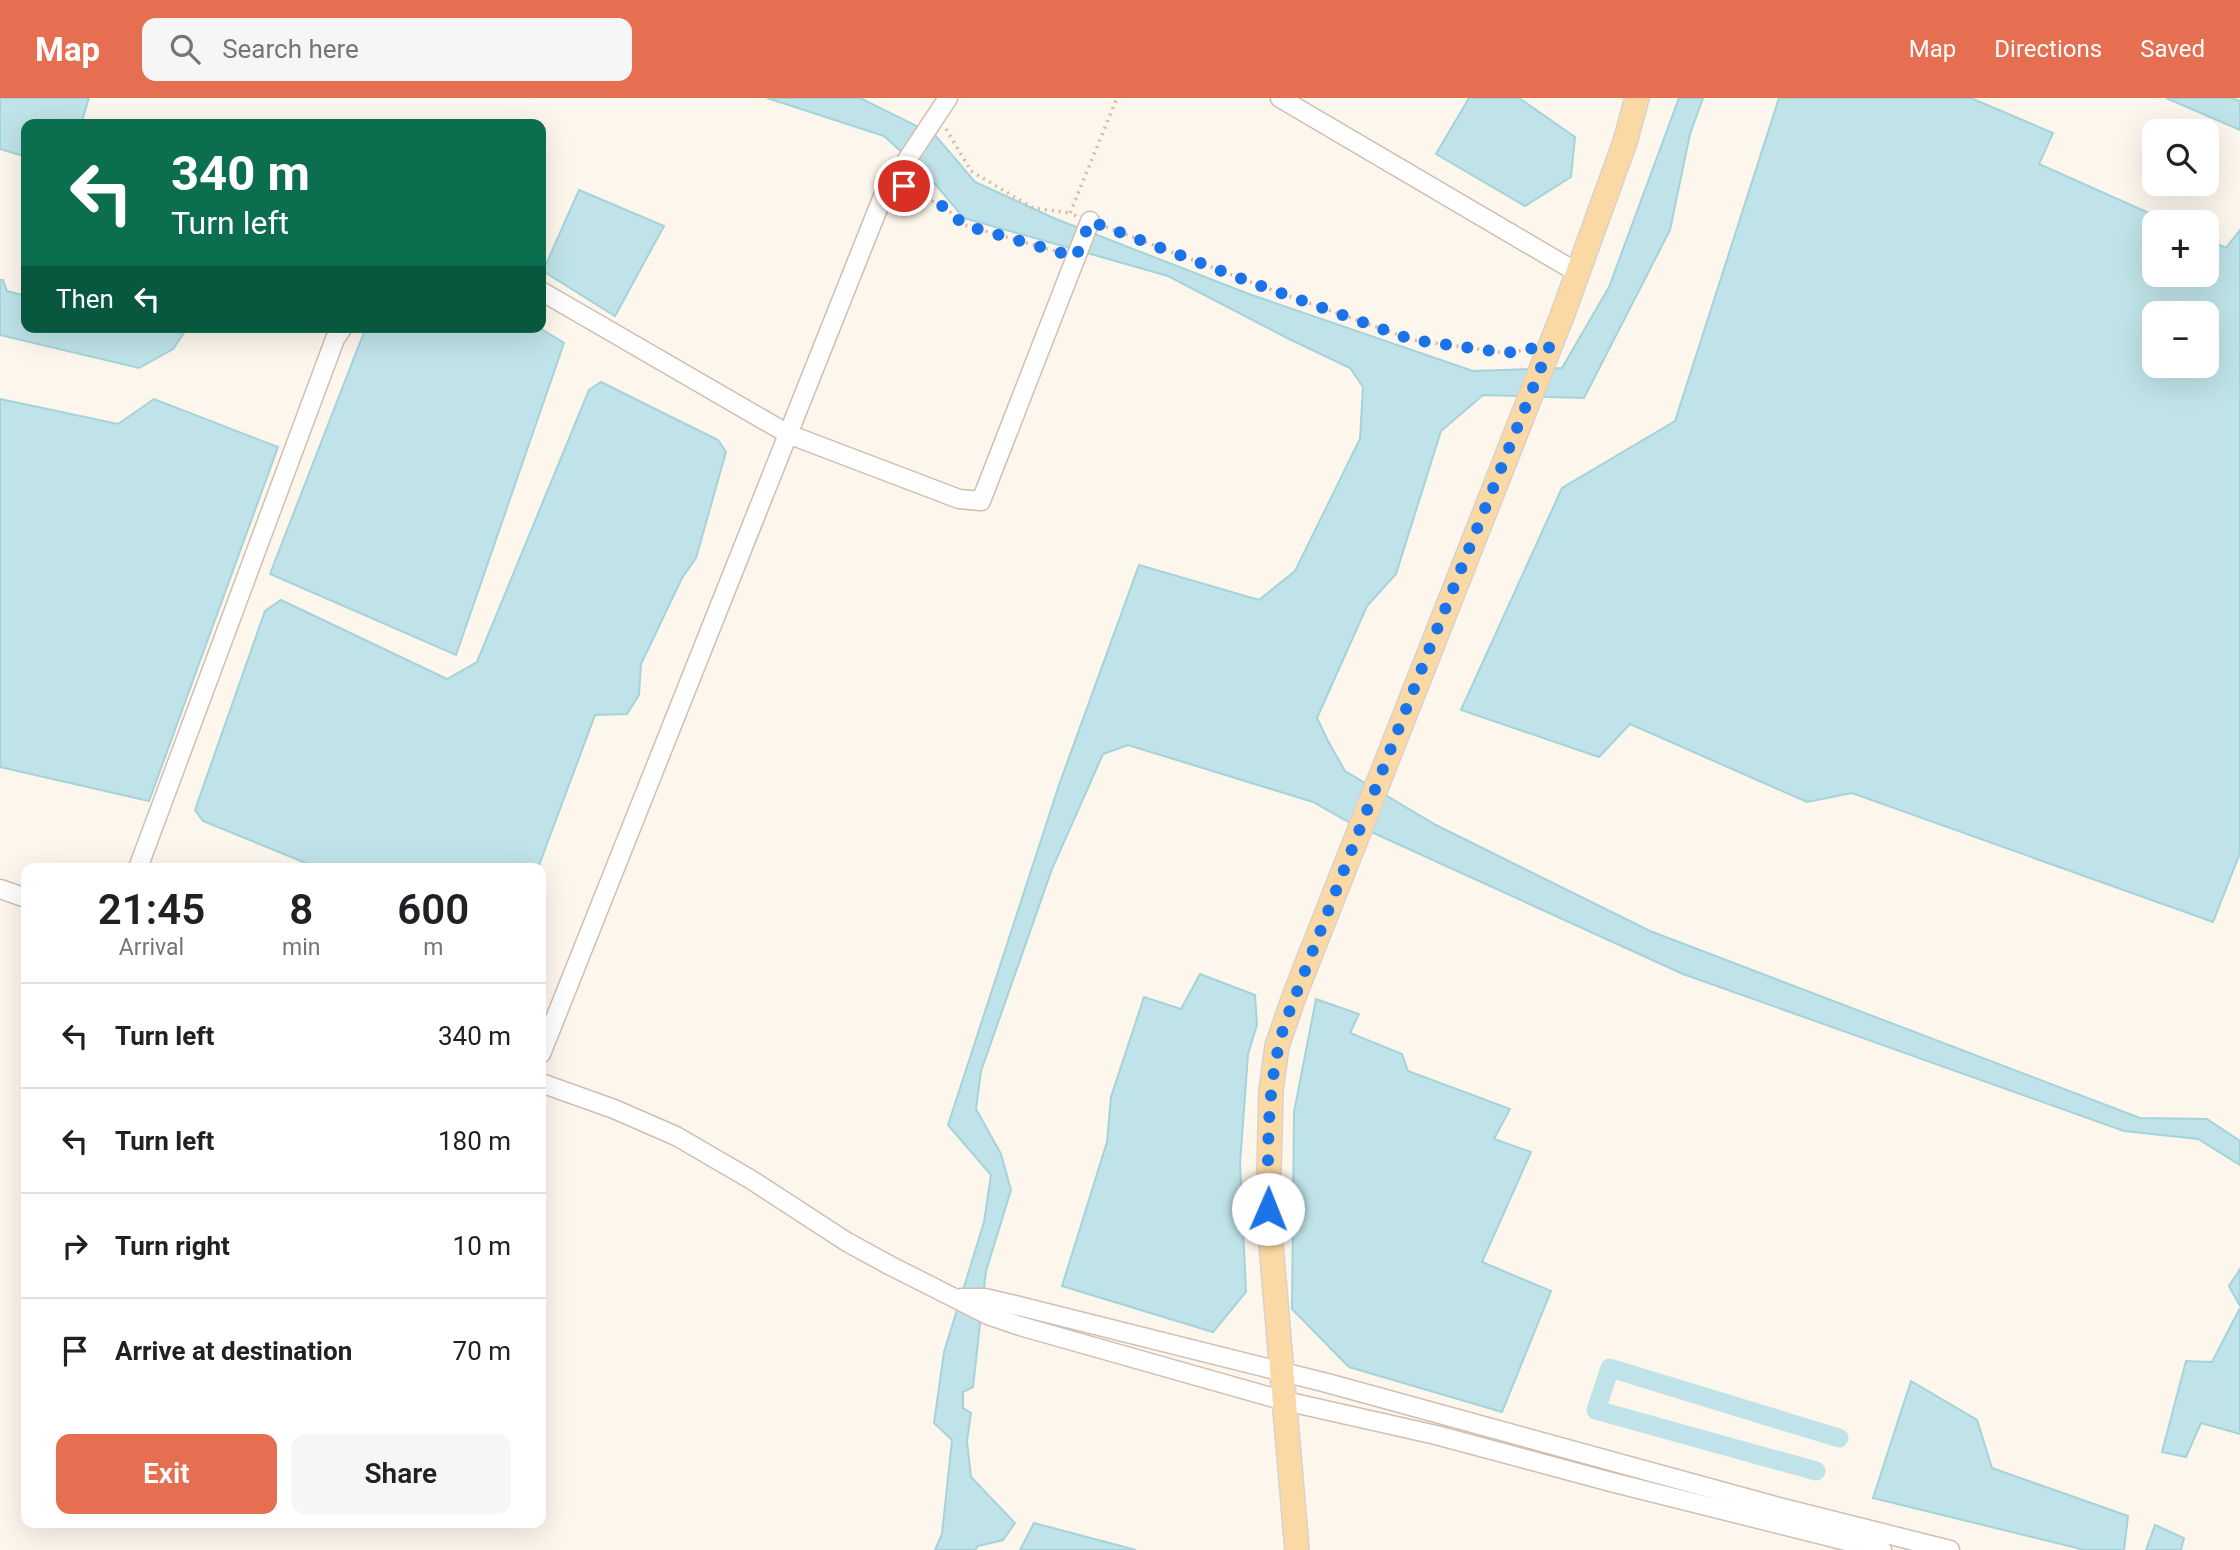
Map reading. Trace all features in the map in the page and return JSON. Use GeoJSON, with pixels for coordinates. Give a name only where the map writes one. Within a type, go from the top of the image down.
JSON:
{"type":"FeatureCollection","features":[{"type":"Feature","properties":{"kind":"main road"},"geometry":{"type":"LineString","coordinates":[[1297,1550],[1268,1209],[1271,1090],[1277,1046],[1371,798],[1578,273],[1625,142],[1637,98]]}},
{"type":"Feature","properties":{"kind":"street"},"geometry":{"type":"LineString","coordinates":[[546,1041],[883,196],[948,98]]}},
{"type":"Feature","properties":{"kind":"street"},"geometry":{"type":"LineString","coordinates":[[1280,98],[1578,273]]}},
{"type":"Feature","properties":{"kind":"street"},"geometry":{"type":"LineString","coordinates":[[546,294],[788,434],[959,499],[981,501],[1090,221]]}},
{"type":"Feature","properties":{"kind":"street"},"geometry":{"type":"LineString","coordinates":[[140,863],[339,333]]}},
{"type":"Feature","properties":{"kind":"street"},"geometry":{"type":"LineString","coordinates":[[0,889],[21,896]]}},
{"type":"Feature","properties":{"kind":"street"},"geometry":{"type":"LineString","coordinates":[[546,1085],[676,1136],[750,1179],[847,1242],[988,1315],[1057,1338],[1285,1401],[1436,1435],[1882,1550]]}},
{"type":"Feature","properties":{"kind":"street"},"geometry":{"type":"LineString","coordinates":[[957,1298],[985,1298],[1283,1372],[1775,1506],[1950,1550]]}},
{"type":"Feature","properties":{"kind":"path"},"geometry":{"type":"LineString","coordinates":[[1070,213],[1117,98]]}},
{"type":"Feature","properties":{"kind":"path"},"geometry":{"type":"LineString","coordinates":[[937,136],[944,125],[971,171],[1033,208],[1070,213],[1261,286],[1413,340],[1506,353],[1550,345]]}},
{"type":"Feature","properties":{"kind":"path"},"geometry":{"type":"LineString","coordinates":[[904,186],[946,208],[964,225],[1076,257]]}},
{"type":"Feature","properties":{"kind":"water"},"geometry":{"type":"Polygon","coordinates":[[[0,98],[89,98],[83,119],[21,119],[21,155],[0,149],[0,98]]]}},
{"type":"Feature","properties":{"kind":"water"},"geometry":{"type":"Polygon","coordinates":[[[767,98],[860,98],[935,135],[975,182],[1056,219],[1249,294],[1473,371],[1562,368],[1609,287],[1679,98],[1703,98],[1690,134],[1670,230],[1584,398],[1483,395],[1441,431],[1396,574],[1367,606],[1317,718],[1328,741],[1345,771],[1436,825],[1650,931],[2140,1118],[2207,1119],[2240,1141],[2240,1165],[2198,1139],[2124,1131],[1683,974],[1345,820],[1313,802],[1128,745],[1103,754],[1052,869],[981,1071],[976,1109],[1001,1154],[1011,1190],[986,1271],[973,1387],[963,1392],[963,1408],[971,1413],[967,1441],[971,1477],[1015,1523],[1003,1540],[978,1546],[975,1550],[935,1550],[942,1534],[952,1440],[934,1423],[944,1352],[984,1222],[991,1175],[948,1125],[1059,785],[1139,565],[1259,600],[1295,571],[1360,439],[1363,387],[1350,368],[1168,276],[964,218],[930,178],[884,136],[767,98]]]}},
{"type":"Feature","properties":{"kind":"water"},"geometry":{"type":"Polygon","coordinates":[[[1469,98],[1519,98],[1575,137],[1571,177],[1525,206],[1436,154],[1469,98]]]}},
{"type":"Feature","properties":{"kind":"water"},"geometry":{"type":"Polygon","coordinates":[[[1779,98],[1971,98],[2053,133],[2039,164],[2142,210],[2142,287],[2219,287],[2219,245],[2226,248],[2240,230],[2240,853],[2213,922],[1852,793],[1807,802],[1630,724],[1599,757],[1461,710],[1562,488],[1675,421],[1779,98]]]}},
{"type":"Feature","properties":{"kind":"water"},"geometry":{"type":"Polygon","coordinates":[[[2166,98],[2232,98],[2240,101],[2240,130],[2166,98]]]}},
{"type":"Feature","properties":{"kind":"water"},"geometry":{"type":"Polygon","coordinates":[[[579,190],[664,226],[615,316],[546,273],[546,264],[579,190]]]}},
{"type":"Feature","properties":{"kind":"water"},"geometry":{"type":"Polygon","coordinates":[[[0,280],[3,280],[7,291],[21,295],[21,333],[184,333],[173,349],[139,368],[0,335],[0,280]]]}},
{"type":"Feature","properties":{"kind":"water"},"geometry":{"type":"Polygon","coordinates":[[[546,332],[564,343],[456,655],[270,574],[364,333],[546,332]]]}},
{"type":"Feature","properties":{"kind":"water"},"geometry":{"type":"Polygon","coordinates":[[[601,382],[718,440],[726,452],[696,558],[682,578],[641,664],[639,695],[627,714],[595,715],[540,863],[306,863],[203,821],[195,810],[265,611],[281,600],[447,679],[477,662],[589,390],[601,382]]]}},
{"type":"Feature","properties":{"kind":"water"},"geometry":{"type":"Polygon","coordinates":[[[0,399],[118,424],[154,399],[278,447],[149,801],[0,767],[0,399]]]}},
{"type":"Feature","properties":{"kind":"water"},"geometry":{"type":"Polygon","coordinates":[[[1200,974],[1255,995],[1257,1025],[1248,1054],[1240,1164],[1246,1292],[1213,1332],[1062,1286],[1107,1142],[1111,1097],[1144,997],[1181,1009],[1200,974]]]}},
{"type":"Feature","properties":{"kind":"water"},"geometry":{"type":"Polygon","coordinates":[[[1316,999],[1359,1014],[1350,1033],[1402,1054],[1408,1071],[1510,1109],[1494,1139],[1531,1152],[1482,1262],[1551,1291],[1502,1412],[1349,1367],[1292,1309],[1294,1112],[1316,999]]]}},
{"type":"Feature","properties":{"kind":"water"},"geometry":{"type":"Polygon","coordinates":[[[2240,1269],[2240,1306],[2229,1286],[2240,1269]]]}},
{"type":"Feature","properties":{"kind":"water"},"geometry":{"type":"Polygon","coordinates":[[[2240,1308],[2240,1434],[2201,1423],[2186,1457],[2162,1452],[2186,1361],[2212,1362],[2240,1308]]]}},
{"type":"Feature","properties":{"kind":"water"},"geometry":{"type":"Polygon","coordinates":[[[1911,1381],[1977,1420],[1992,1468],[2128,1516],[2124,1550],[2085,1550],[1873,1498],[1911,1381]]]}},
{"type":"Feature","properties":{"kind":"water"},"geometry":{"type":"Polygon","coordinates":[[[1034,1523],[1136,1550],[1020,1550],[1034,1523]]]}},
{"type":"Feature","properties":{"kind":"water"},"geometry":{"type":"Polygon","coordinates":[[[2155,1525],[2184,1538],[2181,1550],[2146,1550],[2155,1525]]]}},
{"type":"Feature","properties":{"kind":"waterway"},"geometry":{"type":"LineString","coordinates":[[1816,1471],[1596,1410],[1610,1368],[1839,1438]]}},
{"type":"Feature","properties":{"kind":"route"},"geometry":{"type":"LineString","coordinates":[[904,186],[946,208],[964,225],[1076,257],[1090,221],[1413,340],[1506,353],[1550,345],[1432,642],[1277,1046],[1271,1090],[1268,1209]]}}]}
